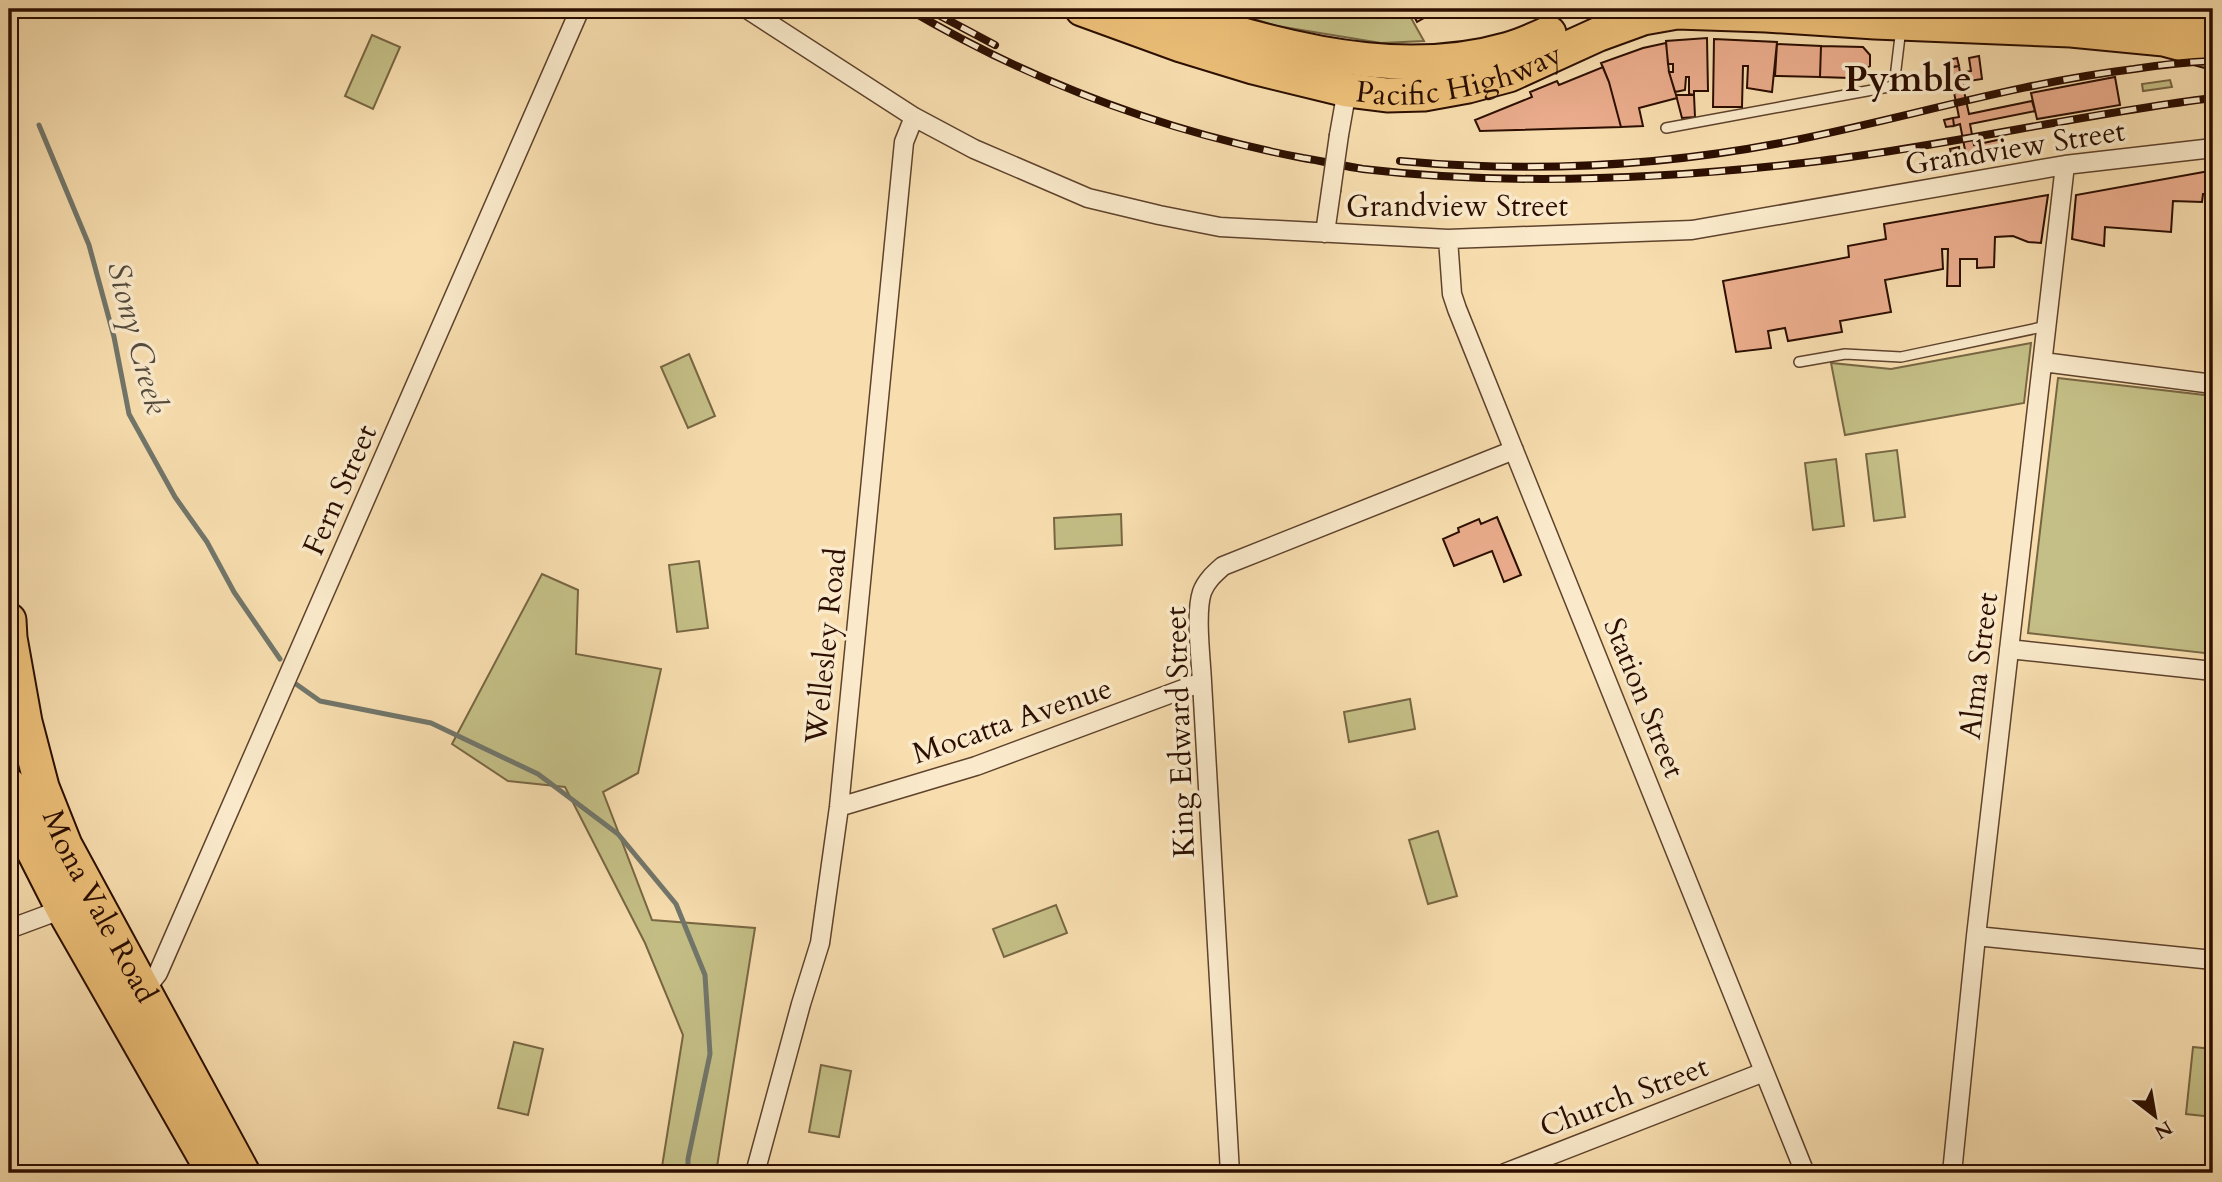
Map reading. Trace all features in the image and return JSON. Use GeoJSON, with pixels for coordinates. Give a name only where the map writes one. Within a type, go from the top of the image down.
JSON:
{"type":"FeatureCollection","features":[{"type":"Feature","properties":{"kind":"highway","name":"Pacific Highway"},"geometry":{"type":"LineString","coordinates":[[1082,9],[1181,45],[1253,67],[1349,74],[1389,62],[1440,61],[1511,49],[1610,9]]}},
{"type":"Feature","properties":{"kind":"highway","name":"Pacific Highway"},"geometry":{"type":"LineString","coordinates":[[1154,9],[1300,50],[1387,95],[1424,94],[1509,75],[1621,26],[1643,18],[1677,12],[2071,30],[2164,39],[2213,52]]}},
{"type":"Feature","properties":{"kind":"highway"},"geometry":{"type":"LineString","coordinates":[[2119,9],[2174,17],[2213,27]]}},
{"type":"Feature","properties":{"kind":"highway","name":"Mona Vale Road"},"geometry":{"type":"LineString","coordinates":[[9,620],[25,722],[42,788],[65,845],[243,1173]]}},
{"type":"Feature","properties":{"kind":"highway","name":"Mona Vale Road"},"geometry":{"type":"LineString","coordinates":[[9,785],[33,850],[64,909],[214,1173]]}},
{"type":"Feature","properties":{"kind":"street","name":"Fern Street"},"geometry":{"type":"LineString","coordinates":[[145,990],[164,961],[580,9]]}},
{"type":"Feature","properties":{"kind":"street","name":"Grandview Street"},"geometry":{"type":"LineString","coordinates":[[747,9],[914,117],[974,149],[1088,198],[1220,227],[1448,239],[1692,230],[2064,165],[2213,148]]}},
{"type":"Feature","properties":{"kind":"street"},"geometry":{"type":"LineString","coordinates":[[1325,233],[1349,74]]}},
{"type":"Feature","properties":{"kind":"street","name":"Wellesley Road"},"geometry":{"type":"LineString","coordinates":[[755,1173],[820,943],[839,807],[904,142],[914,117]]}},
{"type":"Feature","properties":{"kind":"street","name":"Alma Street"},"geometry":{"type":"LineString","coordinates":[[1952,1173],[1976,936],[2064,165]]}},
{"type":"Feature","properties":{"kind":"street","name":"Station Street"},"geometry":{"type":"LineString","coordinates":[[1448,239],[1452,294],[1457,309],[1805,1173]]}},
{"type":"Feature","properties":{"kind":"street"},"geometry":{"type":"LineString","coordinates":[[2043,362],[2213,384]]}},
{"type":"Feature","properties":{"kind":"street","name":"King Edward Street"},"geometry":{"type":"LineString","coordinates":[[1230,1173],[1202,682],[1199,608],[1202,592],[1211,577],[1223,566],[1514,450]]}},
{"type":"Feature","properties":{"kind":"street"},"geometry":{"type":"LineString","coordinates":[[2009,649],[2213,671]]}},
{"type":"Feature","properties":{"kind":"street","name":"Mocatta Avenue"},"geometry":{"type":"LineString","coordinates":[[839,807],[976,766],[1202,682]]}},
{"type":"Feature","properties":{"kind":"street"},"geometry":{"type":"LineString","coordinates":[[9,929],[64,909]]}},
{"type":"Feature","properties":{"kind":"street"},"geometry":{"type":"LineString","coordinates":[[1976,936],[2213,960]]}},
{"type":"Feature","properties":{"kind":"street","name":"Church Street"},"geometry":{"type":"LineString","coordinates":[[1505,1173],[1764,1072]]}},
{"type":"Feature","properties":{"kind":"lane"},"geometry":{"type":"LineString","coordinates":[[1666,128],[1894,86],[1902,23]]}},
{"type":"Feature","properties":{"kind":"lane"},"geometry":{"type":"LineString","coordinates":[[1799,362],[1845,354],[1900,357],[2047,327]]}},
{"type":"Feature","properties":{"kind":"shaded area"},"geometry":{"type":"Polygon","coordinates":[[[1221,9],[1406,9],[1424,41],[1381,43],[1277,26],[1221,9]]]}},
{"type":"Feature","properties":{"kind":"shaded area"},"geometry":{"type":"Polygon","coordinates":[[[372,35],[400,47],[373,109],[345,96],[372,35]]]}},
{"type":"Feature","properties":{"kind":"shaded area"},"geometry":{"type":"Polygon","coordinates":[[[2170,80],[2172,87],[2143,91],[2142,84],[2170,80]]]}},
{"type":"Feature","properties":{"kind":"shaded area"},"geometry":{"type":"Polygon","coordinates":[[[2031,343],[2024,403],[1845,435],[1831,363],[1891,369],[2031,343]]]}},
{"type":"Feature","properties":{"kind":"shaded area"},"geometry":{"type":"Polygon","coordinates":[[[689,354],[715,416],[688,428],[661,367],[689,354]]]}},
{"type":"Feature","properties":{"kind":"shaded area"},"geometry":{"type":"Polygon","coordinates":[[[2058,378],[2213,396],[2213,654],[2028,633],[2058,378]]]}},
{"type":"Feature","properties":{"kind":"shaded area"},"geometry":{"type":"Polygon","coordinates":[[[1897,450],[1905,517],[1874,521],[1866,454],[1897,450]]]}},
{"type":"Feature","properties":{"kind":"shaded area"},"geometry":{"type":"Polygon","coordinates":[[[1836,459],[1844,526],[1813,530],[1805,463],[1836,459]]]}},
{"type":"Feature","properties":{"kind":"shaded area"},"geometry":{"type":"Polygon","coordinates":[[[1121,514],[1122,545],[1055,549],[1054,518],[1121,514]]]}},
{"type":"Feature","properties":{"kind":"shaded area"},"geometry":{"type":"Polygon","coordinates":[[[699,561],[708,628],[677,632],[669,565],[699,561]]]}},
{"type":"Feature","properties":{"kind":"shaded area"},"geometry":{"type":"Polygon","coordinates":[[[542,574],[578,590],[576,654],[661,669],[638,773],[603,792],[652,920],[755,928],[716,1173],[661,1173],[683,1035],[645,943],[565,787],[508,781],[452,744],[542,574]]]}},
{"type":"Feature","properties":{"kind":"shaded area"},"geometry":{"type":"Polygon","coordinates":[[[1410,699],[1415,729],[1349,742],[1344,712],[1410,699]]]}},
{"type":"Feature","properties":{"kind":"shaded area"},"geometry":{"type":"Polygon","coordinates":[[[1438,831],[1457,896],[1428,904],[1409,840],[1438,831]]]}},
{"type":"Feature","properties":{"kind":"shaded area"},"geometry":{"type":"Polygon","coordinates":[[[1056,905],[1067,933],[1004,957],[993,929],[1056,905]]]}},
{"type":"Feature","properties":{"kind":"shaded area"},"geometry":{"type":"Polygon","coordinates":[[[514,1042],[543,1049],[528,1115],[498,1108],[514,1042]]]}},
{"type":"Feature","properties":{"kind":"shaded area"},"geometry":{"type":"Polygon","coordinates":[[[2193,1047],[2213,1049],[2213,1117],[2186,1114],[2193,1047]]]}},
{"type":"Feature","properties":{"kind":"shaded area"},"geometry":{"type":"Polygon","coordinates":[[[821,1065],[851,1071],[839,1137],[809,1132],[821,1065]]]}},
{"type":"Feature","properties":{"kind":"building"},"geometry":{"type":"Polygon","coordinates":[[[1410,9],[1440,9],[1417,22],[1410,9]]]}},
{"type":"Feature","properties":{"kind":"building"},"geometry":{"type":"Polygon","coordinates":[[[1707,38],[1708,91],[1694,91],[1694,95],[1689,94],[1689,77],[1686,77],[1685,90],[1675,92],[1669,72],[1673,72],[1673,64],[1668,64],[1666,41],[1707,38]]]}},
{"type":"Feature","properties":{"kind":"building"},"geometry":{"type":"Polygon","coordinates":[[[1714,39],[1777,42],[1772,92],[1747,88],[1748,66],[1743,66],[1742,107],[1713,107],[1714,39]]]}},
{"type":"Feature","properties":{"kind":"building"},"geometry":{"type":"Polygon","coordinates":[[[1666,43],[1669,72],[1677,98],[1639,108],[1643,126],[1621,127],[1601,63],[1666,43]]]}},
{"type":"Feature","properties":{"kind":"building"},"geometry":{"type":"Polygon","coordinates":[[[1777,44],[1821,46],[1820,77],[1775,76],[1777,44]]]}},
{"type":"Feature","properties":{"kind":"building"},"geometry":{"type":"Polygon","coordinates":[[[1821,46],[1863,47],[1870,55],[1870,66],[1850,78],[1820,77],[1821,46]]]}},
{"type":"Feature","properties":{"kind":"building"},"geometry":{"type":"Polygon","coordinates":[[[1979,56],[1982,79],[1962,82],[1969,114],[2032,101],[2035,111],[1970,124],[1974,145],[2002,139],[2004,148],[1966,155],[1960,124],[1954,126],[1953,118],[1959,117],[1949,68],[1959,66],[1960,73],[1971,71],[1969,58],[1979,56]]]}},
{"type":"Feature","properties":{"kind":"building"},"geometry":{"type":"Polygon","coordinates":[[[1957,58],[1959,66],[1950,67],[1949,60],[1957,58]]]}},
{"type":"Feature","properties":{"kind":"building"},"geometry":{"type":"Polygon","coordinates":[[[1603,67],[1621,127],[1480,131],[1475,120],[1532,97],[1530,92],[1557,81],[1559,85],[1603,67]]]}},
{"type":"Feature","properties":{"kind":"building"},"geometry":{"type":"Polygon","coordinates":[[[2115,77],[2120,105],[2037,119],[2031,93],[2115,77]]]}},
{"type":"Feature","properties":{"kind":"building"},"geometry":{"type":"Polygon","coordinates":[[[1676,95],[1694,95],[1695,117],[1682,118],[1676,95]]]}},
{"type":"Feature","properties":{"kind":"building"},"geometry":{"type":"Polygon","coordinates":[[[1953,118],[1954,126],[1946,127],[1944,120],[1953,118]]]}},
{"type":"Feature","properties":{"kind":"building"},"geometry":{"type":"Polygon","coordinates":[[[1959,147],[1960,155],[1952,157],[1950,149],[1959,147]]]}},
{"type":"Feature","properties":{"kind":"building"},"geometry":{"type":"Polygon","coordinates":[[[2213,171],[2213,194],[2203,194],[2202,202],[2173,201],[2171,232],[2105,227],[2104,246],[2072,239],[2076,195],[2213,171]]]}},
{"type":"Feature","properties":{"kind":"building"},"geometry":{"type":"Polygon","coordinates":[[[2048,195],[2041,243],[2028,242],[2013,236],[1995,237],[1994,267],[1977,268],[1977,259],[1960,259],[1960,286],[1947,286],[1948,249],[1942,249],[1943,269],[1885,280],[1891,312],[1840,321],[1842,332],[1788,341],[1785,328],[1768,331],[1771,348],[1736,352],[1723,281],[1849,257],[1848,246],[1886,239],[1884,224],[2048,195]]]}},
{"type":"Feature","properties":{"kind":"building"},"geometry":{"type":"Polygon","coordinates":[[[1497,517],[1521,575],[1504,582],[1492,551],[1454,566],[1443,539],[1459,532],[1458,528],[1479,519],[1481,524],[1497,517]]]}},
{"type":"Feature","properties":{"kind":"waterway","name":"Stony Creek"},"geometry":{"type":"LineString","coordinates":[[39,125],[89,245],[114,337],[129,414],[175,497],[207,542],[234,592],[280,659]]}},
{"type":"Feature","properties":{"kind":"waterway","name":"Stony Creek"},"geometry":{"type":"LineString","coordinates":[[296,684],[320,701],[431,723],[538,774],[618,834],[676,904],[705,975],[710,1054],[688,1159],[688,1173]]}},
{"type":"Feature","properties":{"kind":"railway"},"geometry":{"type":"LineString","coordinates":[[908,9],[1050,81],[1149,118],[1199,134],[1303,158],[1363,169],[1420,175],[1592,178],[1763,167],[1869,154],[2213,98]]}},
{"type":"Feature","properties":{"kind":"railway"},"geometry":{"type":"LineString","coordinates":[[933,12],[995,45]]}},
{"type":"Feature","properties":{"kind":"railway"},"geometry":{"type":"LineString","coordinates":[[1400,161],[1449,165],[1549,166],[1599,165],[1698,156],[1796,140],[2091,75],[2213,61]]}},
{"type":"Feature","properties":{"kind":"district","name":"Pymble"},"geometry":{"type":"Point","coordinates":[1908,79]}}]}
